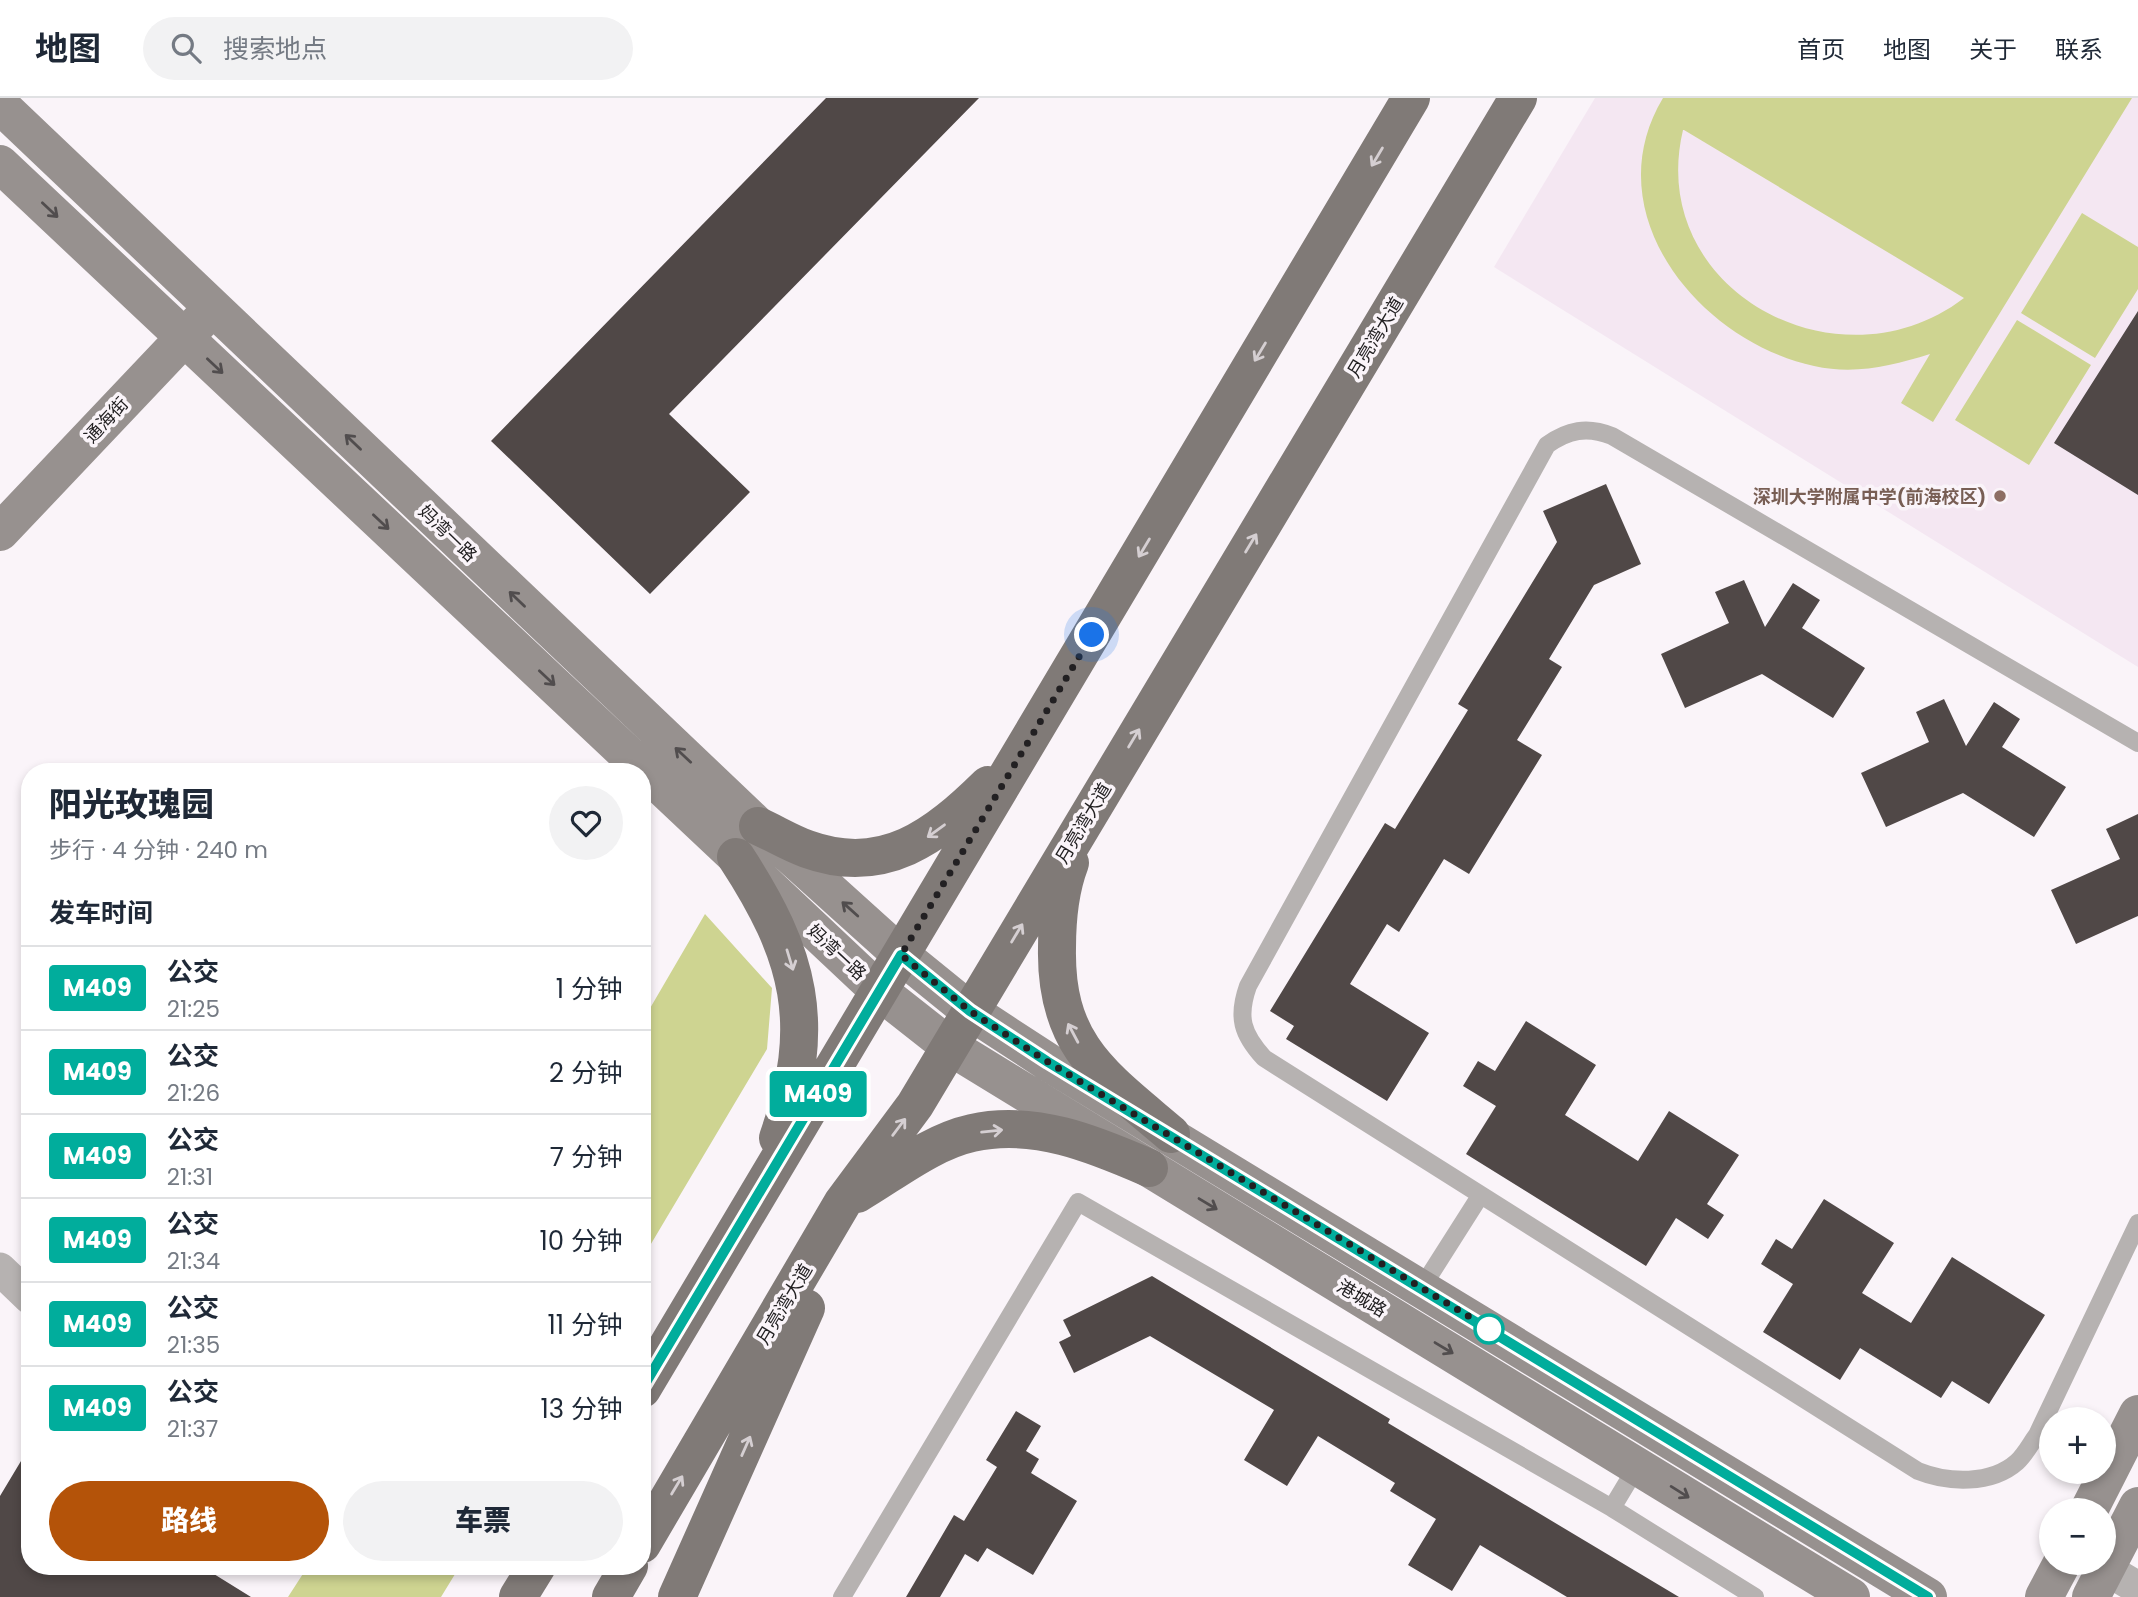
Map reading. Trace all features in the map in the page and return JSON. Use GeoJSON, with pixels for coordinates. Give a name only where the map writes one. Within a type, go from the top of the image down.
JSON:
{"type":"FeatureCollection","features":[{"type":"Feature","properties":{"kind":"main road"},"geometry":{"type":"LineString","coordinates":[[651,1374],[1411,98]]}},
{"type":"Feature","properties":{"kind":"main road","name":"月亮湾大道"},"geometry":{"type":"LineString","coordinates":[[651,1529],[843,1202],[915,1105],[1518,98]]}},
{"type":"Feature","properties":{"kind":"main road"},"geometry":{"type":"LineString","coordinates":[[758,825],[807,850],[853,859],[899,850],[932,835],[1022,751]]}},
{"type":"Feature","properties":{"kind":"main road"},"geometry":{"type":"LineString","coordinates":[[1091,809],[1066,872],[1057,926],[1056,976],[1063,1013],[1078,1042],[1106,1078],[1171,1134]]}},
{"type":"Feature","properties":{"kind":"main road"},"geometry":{"type":"LineString","coordinates":[[736,856],[766,903],[781,935],[791,963],[799,1001],[799,1040],[792,1082],[780,1133],[758,1195]]}},
{"type":"Feature","properties":{"kind":"main road"},"geometry":{"type":"LineString","coordinates":[[843,1202],[933,1149],[971,1133],[1010,1128],[1055,1134],[1098,1145],[1149,1168]]}},
{"type":"Feature","properties":{"kind":"main road"},"geometry":{"type":"LineString","coordinates":[[677,1597],[810,1300],[822,1241]]}},
{"type":"Feature","properties":{"kind":"main road"},"geometry":{"type":"LineString","coordinates":[[518,1597],[531,1575]]}},
{"type":"Feature","properties":{"kind":"main road"},"geometry":{"type":"LineString","coordinates":[[611,1597],[624,1575]]}},
{"type":"Feature","properties":{"kind":"street","name":"妈湾一路"},"geometry":{"type":"LineString","coordinates":[[0,105],[758,825],[901,955]]}},
{"type":"Feature","properties":{"kind":"street","name":"妈湾一路"},"geometry":{"type":"LineString","coordinates":[[0,164],[637,763]]}},
{"type":"Feature","properties":{"kind":"street","name":"通海街"},"geometry":{"type":"LineString","coordinates":[[0,532],[212,308]]}},
{"type":"Feature","properties":{"kind":"street","name":"妈湾一路"},"geometry":{"type":"LineString","coordinates":[[651,776],[879,991]]}},
{"type":"Feature","properties":{"kind":"street"},"geometry":{"type":"LineString","coordinates":[[901,955],[970,1011],[1048,1062],[1171,1134],[1928,1597]]}},
{"type":"Feature","properties":{"kind":"street","name":"港城路"},"geometry":{"type":"LineString","coordinates":[[879,991],[949,1046],[1851,1597]]}},
{"type":"Feature","properties":{"kind":"street"},"geometry":{"type":"LineString","coordinates":[[0,1269],[21,1289]]}},
{"type":"Feature","properties":{"kind":"street"},"geometry":{"type":"LineString","coordinates":[[2095,1498],[2138,1414]]}},
{"type":"Feature","properties":{"kind":"street"},"geometry":{"type":"LineString","coordinates":[[2138,1506],[2098,1583],[2138,1588]]}},
{"type":"Feature","properties":{"kind":"street"},"geometry":{"type":"LineString","coordinates":[[2044,1597],[2056,1575]]}},
{"type":"Feature","properties":{"kind":"lane"},"geometry":{"type":"LineString","coordinates":[[2138,743],[1612,436],[1582,430],[1564,433],[1547,445],[1248,986],[1243,1001],[1247,1039],[1264,1058],[1918,1471],[1941,1480],[1961,1481],[1987,1476],[2017,1462],[2037,1435],[2138,1223]]}},
{"type":"Feature","properties":{"kind":"lane"},"geometry":{"type":"LineString","coordinates":[[1400,1321],[1480,1196]]}},
{"type":"Feature","properties":{"kind":"lane"},"geometry":{"type":"LineString","coordinates":[[842,1597],[1078,1202],[1612,1508],[1755,1597]]}},
{"type":"Feature","properties":{"kind":"lane"},"geometry":{"type":"LineString","coordinates":[[1612,1508],[1658,1433]]}},
{"type":"Feature","properties":{"kind":"shaded area","name":"深圳大学附属中学(前海校区)"},"geometry":{"type":"Polygon","coordinates":[[[1595,98],[2138,98],[2138,667],[1494,267],[1595,98]]]}},
{"type":"Feature","properties":{"kind":"green space"},"geometry":{"type":"Polygon","coordinates":[[[1663,98],[2132,98],[1933,422],[1901,403],[1930,354],[1873,368],[1844,370],[1814,366],[1772,352],[1732,330],[1697,301],[1670,266],[1650,227],[1641,185],[1645,142],[1663,98]],[[1683,130],[1679,187],[1693,237],[1722,279],[1762,310],[1810,329],[1862,335],[1914,325],[1964,298],[1683,130]]]}},
{"type":"Feature","properties":{"kind":"green space"},"geometry":{"type":"Polygon","coordinates":[[[2082,213],[2138,247],[2138,289],[2095,358],[2021,313],[2082,213]]]}},
{"type":"Feature","properties":{"kind":"green space"},"geometry":{"type":"Polygon","coordinates":[[[2017,320],[2091,365],[2029,465],[1955,420],[2017,320]]]}},
{"type":"Feature","properties":{"kind":"green space"},"geometry":{"type":"Polygon","coordinates":[[[705,914],[772,988],[767,1049],[651,1244],[651,1007],[705,914]]]}},
{"type":"Feature","properties":{"kind":"green space"},"geometry":{"type":"Polygon","coordinates":[[[302,1575],[454,1575],[441,1597],[288,1597],[302,1575]]]}},
{"type":"Feature","properties":{"kind":"building"},"geometry":{"type":"Polygon","coordinates":[[[826,98],[979,98],[669,414],[750,492],[650,594],[491,441],[826,98]]]}},
{"type":"Feature","properties":{"kind":"building"},"geometry":{"type":"Polygon","coordinates":[[[2138,311],[2138,495],[2054,443],[2138,311]]]}},
{"type":"Feature","properties":{"kind":"building"},"geometry":{"type":"Polygon","coordinates":[[[1606,484],[1641,564],[1594,585],[1549,659],[1562,667],[1517,740],[1542,755],[1469,874],[1444,859],[1399,932],[1387,924],[1350,984],[1429,1033],[1387,1101],[1286,1039],[1294,1026],[1270,1011],[1385,823],[1395,829],[1468,710],[1458,704],[1557,542],[1543,511],[1606,484]]]}},
{"type":"Feature","properties":{"kind":"building"},"geometry":{"type":"Polygon","coordinates":[[[1744,580],[1765,627],[1793,583],[1820,600],[1802,628],[1865,668],[1833,718],[1762,674],[1685,708],[1661,654],[1729,623],[1715,592],[1744,580]]]}},
{"type":"Feature","properties":{"kind":"building"},"geometry":{"type":"Polygon","coordinates":[[[1944,699],[1966,746],[1994,702],[2020,719],[2002,747],[2066,787],[2034,837],[1963,793],[1886,827],[1861,773],[1929,742],[1916,712],[1944,699]]]}},
{"type":"Feature","properties":{"kind":"building"},"geometry":{"type":"Polygon","coordinates":[[[2138,814],[2138,916],[2076,944],[2051,890],[2120,859],[2106,829],[2138,814]]]}},
{"type":"Feature","properties":{"kind":"building"},"geometry":{"type":"Polygon","coordinates":[[[1526,1021],[1596,1065],[1565,1115],[1638,1161],[1669,1111],[1739,1155],[1707,1204],[1724,1215],[1708,1239],[1676,1218],[1646,1266],[1466,1154],[1496,1106],[1463,1086],[1478,1061],[1495,1071],[1526,1021]]]}},
{"type":"Feature","properties":{"kind":"building"},"geometry":{"type":"Polygon","coordinates":[[[1824,1199],[1894,1243],[1862,1293],[1911,1323],[1952,1257],[2045,1315],[1989,1404],[1952,1381],[1941,1398],[1860,1348],[1840,1380],[1763,1332],[1793,1284],[1761,1264],[1776,1239],[1792,1249],[1824,1199]]]}},
{"type":"Feature","properties":{"kind":"building"},"geometry":{"type":"Polygon","coordinates":[[[1152,1276],[1390,1419],[1388,1423],[1679,1597],[1567,1597],[1480,1545],[1452,1591],[1408,1565],[1436,1519],[1390,1491],[1395,1483],[1318,1436],[1287,1486],[1244,1460],[1274,1410],[1150,1336],[1074,1373],[1059,1342],[1071,1336],[1063,1320],[1152,1276]]]}},
{"type":"Feature","properties":{"kind":"building"},"geometry":{"type":"Polygon","coordinates":[[[1016,1411],[1041,1426],[1026,1451],[1039,1459],[1031,1473],[1077,1501],[1033,1575],[987,1548],[978,1562],[965,1554],[940,1597],[906,1597],[954,1515],[964,1521],[997,1467],[986,1460],[1016,1411]]]}},
{"type":"Feature","properties":{"kind":"building"},"geometry":{"type":"Polygon","coordinates":[[[21,1461],[21,1575],[216,1575],[251,1597],[0,1597],[0,1496],[21,1461]]]}},
{"type":"Feature","properties":{"kind":"bus line","name":"M409"},"geometry":{"type":"LineString","coordinates":[[651,1374],[901,955],[970,1011],[1048,1062],[1171,1134],[1928,1597]]}},
{"type":"Feature","properties":{"kind":"place","name":"深圳大学附属中学(前海校区)"},"geometry":{"type":"Point","coordinates":[2000,496]}},
{"type":"Feature","properties":{"kind":"route"},"geometry":{"type":"LineString","coordinates":[[1092,635],[901,955],[970,1011],[1048,1062],[1493,1331],[1489,1329]]}}]}
